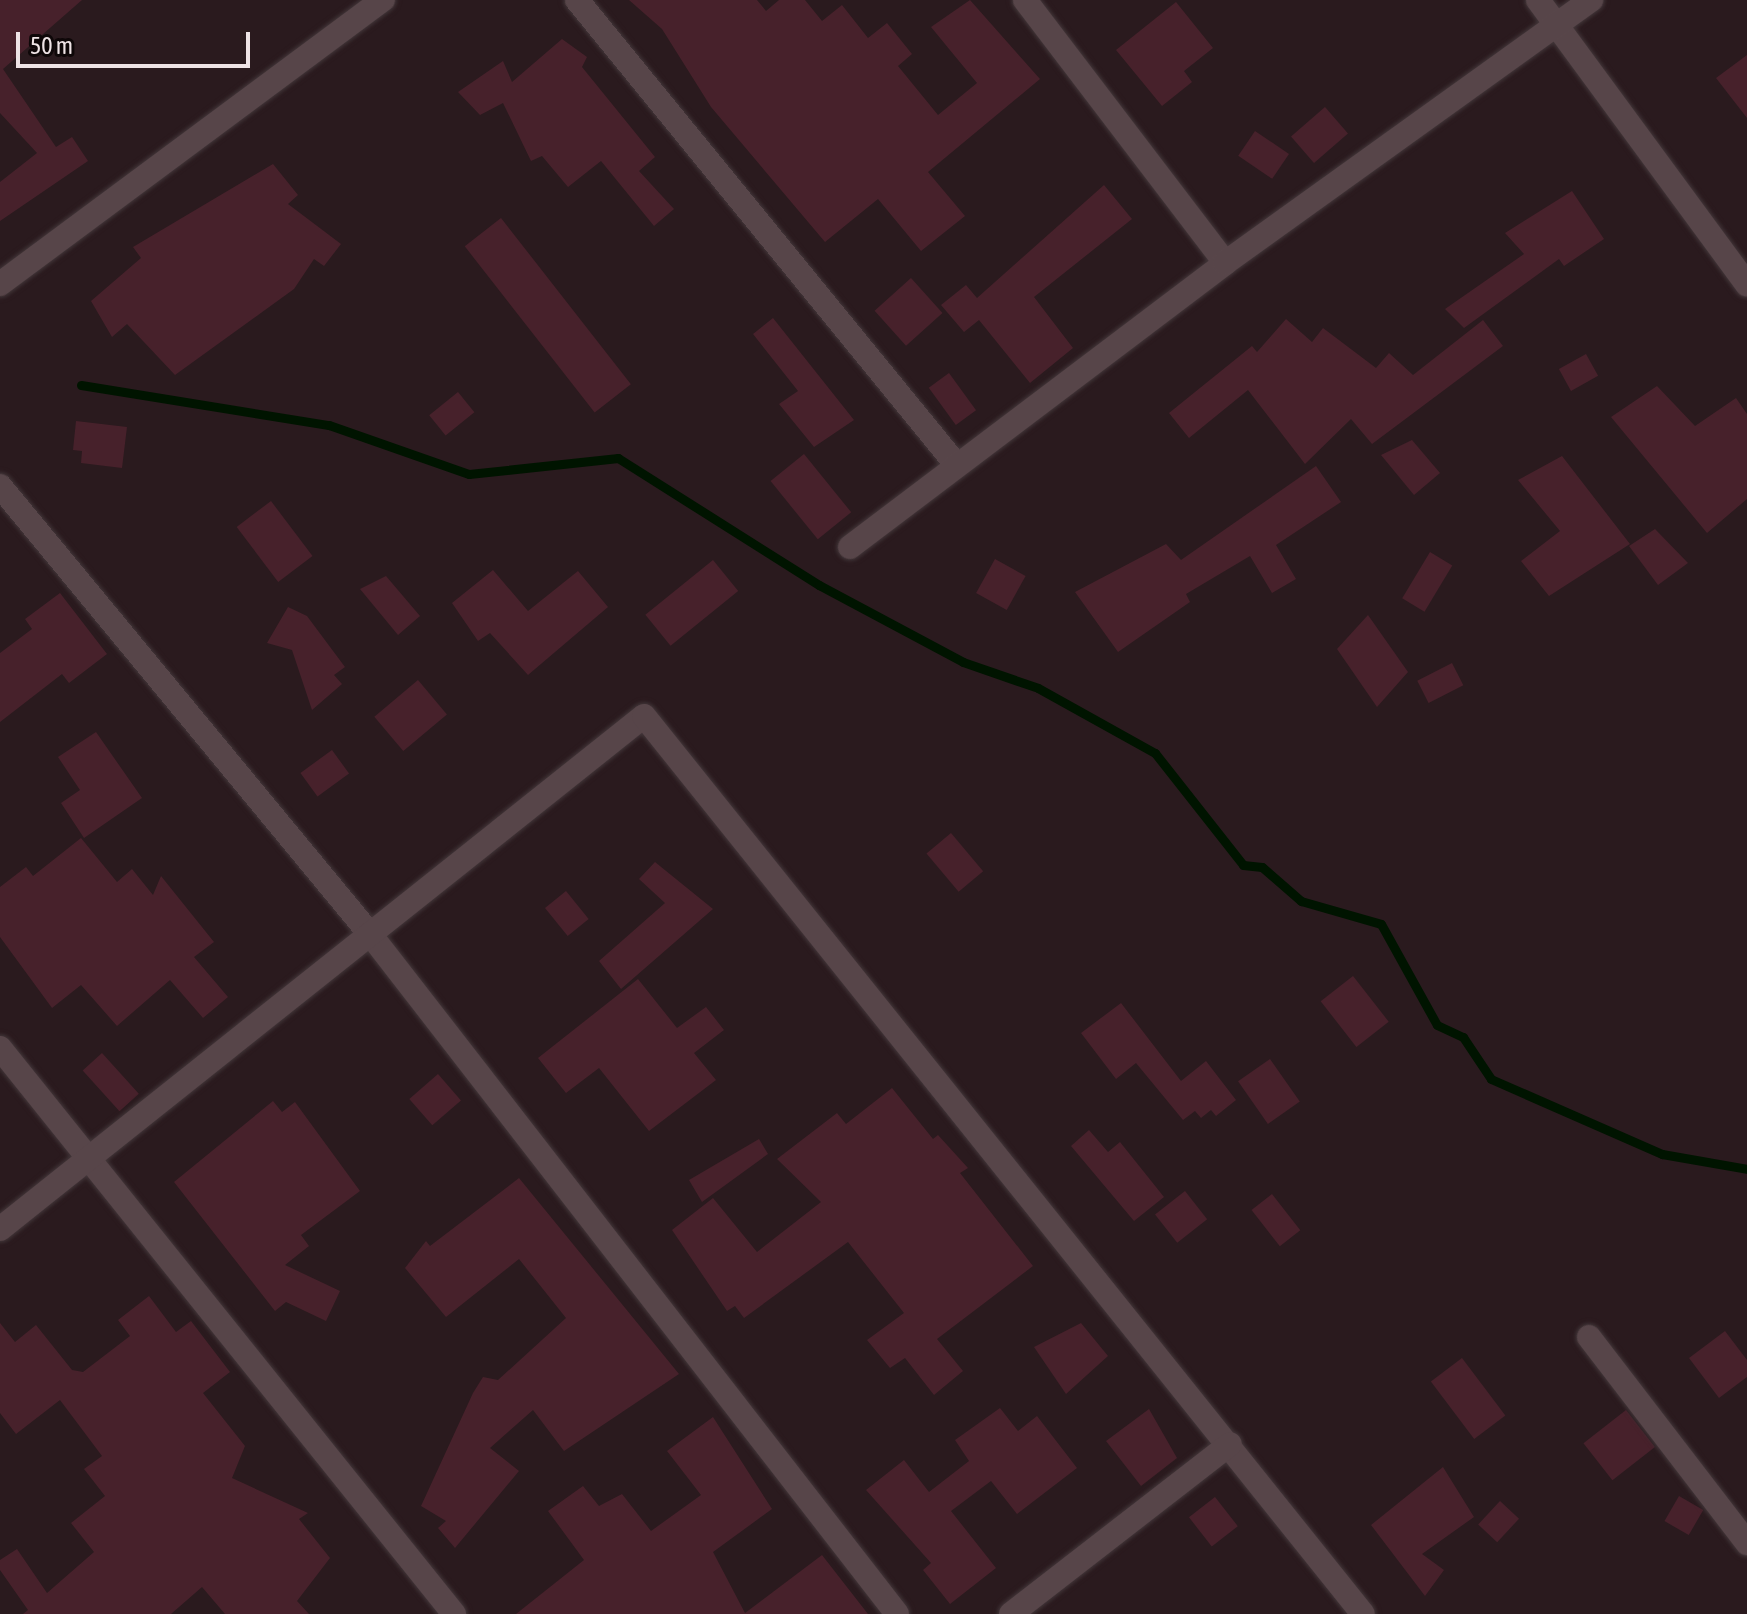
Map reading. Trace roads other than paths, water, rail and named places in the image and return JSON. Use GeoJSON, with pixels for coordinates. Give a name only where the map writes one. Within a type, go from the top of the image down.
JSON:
{"type":"FeatureCollection","features":[{"type":"Feature","properties":{"kind":"street"},"geometry":{"type":"LineString","coordinates":[[0,284],[383,0]]}},
{"type":"Feature","properties":{"kind":"street"},"geometry":{"type":"LineString","coordinates":[[577,0],[955,463]]}},
{"type":"Feature","properties":{"kind":"street"},"geometry":{"type":"LineString","coordinates":[[1025,0],[1225,263]]}},
{"type":"Feature","properties":{"kind":"street"},"geometry":{"type":"LineString","coordinates":[[1538,0],[1747,285]]}},
{"type":"Feature","properties":{"kind":"street"},"geometry":{"type":"LineString","coordinates":[[850,547],[955,463],[1225,263],[1591,0]]}},
{"type":"Feature","properties":{"kind":"street"},"geometry":{"type":"LineString","coordinates":[[0,486],[370,934],[897,1614]]}},
{"type":"Feature","properties":{"kind":"street"},"geometry":{"type":"LineString","coordinates":[[0,1229],[644,716],[1230,1444],[1363,1614]]}},
{"type":"Feature","properties":{"kind":"street"},"geometry":{"type":"LineString","coordinates":[[0,1048],[454,1614]]}},
{"type":"Feature","properties":{"kind":"street"},"geometry":{"type":"LineString","coordinates":[[1589,1337],[1747,1543]]}},
{"type":"Feature","properties":{"kind":"street"},"geometry":{"type":"LineString","coordinates":[[1011,1614],[1230,1444]]}},
{"type":"Feature","properties":{"kind":"waterway"},"geometry":{"type":"LineString","coordinates":[[81,385],[329,425],[469,474],[618,458],[819,585],[963,662],[1038,688],[1155,753],[1243,865],[1262,867],[1301,901],[1381,924],[1437,1025],[1463,1037],[1491,1079],[1662,1154],[1747,1169]]}}]}
